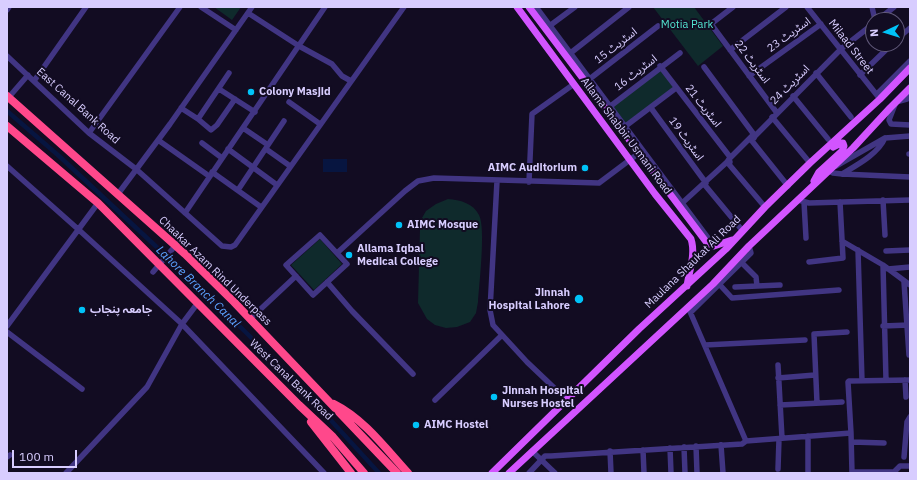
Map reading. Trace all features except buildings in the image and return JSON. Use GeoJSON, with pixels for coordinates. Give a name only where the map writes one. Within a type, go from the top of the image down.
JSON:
{"type":"FeatureCollection","features":[{"type":"Feature","properties":{"kind":"highway","name":"Chaakar Azam Rind Underpass"},"geometry":{"type":"LineString","coordinates":[[8,97],[185,254],[250,319],[397,473]]}},
{"type":"Feature","properties":{"kind":"highway","name":"West Canal Bank Road"},"geometry":{"type":"LineString","coordinates":[[7,126],[98,203],[197,304],[333,437],[364,473]]}},
{"type":"Feature","properties":{"kind":"highway"},"geometry":{"type":"LineString","coordinates":[[328,401],[344,409],[365,427],[408,473]]}},
{"type":"Feature","properties":{"kind":"highway"},"geometry":{"type":"LineString","coordinates":[[299,405],[351,473]]}},
{"type":"Feature","properties":{"kind":"main road","name":"Allama Shabbir Usmani Road"},"geometry":{"type":"LineString","coordinates":[[517,7],[630,160],[691,239],[693,246],[687,286]]}},
{"type":"Feature","properties":{"kind":"main road","name":"Allama Shabbir Usmani Road"},"geometry":{"type":"LineString","coordinates":[[529,7],[548,27],[588,80],[623,128],[639,153],[681,205],[707,243],[714,246],[734,240]]}},
{"type":"Feature","properties":{"kind":"main road","name":"Maulana Shaukat Ali Road"},"geometry":{"type":"LineString","coordinates":[[492,473],[639,329],[726,249],[742,230],[765,207],[878,97],[910,68]]}},
{"type":"Feature","properties":{"kind":"main road"},"geometry":{"type":"LineString","coordinates":[[810,188],[831,169],[910,88]]}},
{"type":"Feature","properties":{"kind":"main road"},"geometry":{"type":"LineString","coordinates":[[509,473],[576,410],[690,310],[749,246],[801,201],[820,172],[842,151],[844,144],[842,142],[838,144],[819,158],[812,161]]}},
{"type":"Feature","properties":{"kind":"main road"},"geometry":{"type":"LineString","coordinates":[[567,400],[576,410]]}},
{"type":"Feature","properties":{"kind":"street"},"geometry":{"type":"LineString","coordinates":[[34,80],[86,7]]}},
{"type":"Feature","properties":{"kind":"street"},"geometry":{"type":"LineString","coordinates":[[89,133],[180,7]]}},
{"type":"Feature","properties":{"kind":"street"},"geometry":{"type":"LineString","coordinates":[[201,7],[236,30]]}},
{"type":"Feature","properties":{"kind":"street"},"geometry":{"type":"LineString","coordinates":[[118,194],[252,7]]}},
{"type":"Feature","properties":{"kind":"street"},"geometry":{"type":"LineString","coordinates":[[185,213],[210,174],[325,7]]}},
{"type":"Feature","properties":{"kind":"street"},"geometry":{"type":"LineString","coordinates":[[158,140],[210,174],[238,190],[261,207],[404,7]]}},
{"type":"Feature","properties":{"kind":"street"},"geometry":{"type":"LineString","coordinates":[[536,7],[548,27],[575,7]]}},
{"type":"Feature","properties":{"kind":"street"},"geometry":{"type":"LineString","coordinates":[[568,55],[629,7]]}},
{"type":"Feature","properties":{"kind":"street","name":"اسٹریٹ 22"},"geometry":{"type":"LineString","coordinates":[[732,7],[711,24],[749,76],[774,115],[812,161]]}},
{"type":"Feature","properties":{"kind":"street"},"geometry":{"type":"LineString","coordinates":[[730,50],[786,7]]}},
{"type":"Feature","properties":{"kind":"street","name":"Milaad Street"},"geometry":{"type":"LineString","coordinates":[[807,7],[878,97]]}},
{"type":"Feature","properties":{"kind":"street"},"geometry":{"type":"LineString","coordinates":[[248,13],[299,46],[332,64],[342,76],[351,81]]}},
{"type":"Feature","properties":{"kind":"street","name":"اسٹریٹ 23"},"geometry":{"type":"LineString","coordinates":[[749,76],[820,24]]}},
{"type":"Feature","properties":{"kind":"street","name":"اسٹریٹ 15"},"geometry":{"type":"LineString","coordinates":[[588,80],[658,26]]}},
{"type":"Feature","properties":{"kind":"street","name":"اسٹریٹ 24"},"geometry":{"type":"LineString","coordinates":[[729,160],[731,162],[752,142],[755,136],[774,115],[841,49],[865,30]]}},
{"type":"Feature","properties":{"kind":"street"},"geometry":{"type":"LineString","coordinates":[[860,75],[884,52]]}},
{"type":"Feature","properties":{"kind":"street","name":"اسٹریٹ 16"},"geometry":{"type":"LineString","coordinates":[[608,107],[660,66],[680,53]]}},
{"type":"Feature","properties":{"kind":"street","name":"East Canal Bank Road"},"geometry":{"type":"LineString","coordinates":[[7,56],[89,133],[136,169],[222,246],[232,247],[261,207]]}},
{"type":"Feature","properties":{"kind":"street"},"geometry":{"type":"LineString","coordinates":[[878,97],[910,62]]}},
{"type":"Feature","properties":{"kind":"street","name":"اسٹریٹ 21"},"geometry":{"type":"LineString","coordinates":[[660,66],[765,207]]}},
{"type":"Feature","properties":{"kind":"street"},"geometry":{"type":"LineString","coordinates":[[704,67],[755,136]]}},
{"type":"Feature","properties":{"kind":"street"},"geometry":{"type":"LineString","coordinates":[[198,119],[229,73]]}},
{"type":"Feature","properties":{"kind":"street"},"geometry":{"type":"LineString","coordinates":[[816,73],[851,117]]}},
{"type":"Feature","properties":{"kind":"street"},"geometry":{"type":"LineString","coordinates":[[8,97],[28,75]]}},
{"type":"Feature","properties":{"kind":"street"},"geometry":{"type":"LineString","coordinates":[[529,182],[532,114],[574,84]]}},
{"type":"Feature","properties":{"kind":"street"},"geometry":{"type":"LineString","coordinates":[[676,88],[623,128],[681,205]]}},
{"type":"Feature","properties":{"kind":"street"},"geometry":{"type":"LineString","coordinates":[[218,89],[254,112]]}},
{"type":"Feature","properties":{"kind":"street"},"geometry":{"type":"LineString","coordinates":[[793,96],[828,140]]}},
{"type":"Feature","properties":{"kind":"street"},"geometry":{"type":"LineString","coordinates":[[910,96],[907,99],[896,102],[890,118],[890,122],[896,126],[910,125]]}},
{"type":"Feature","properties":{"kind":"street"},"geometry":{"type":"LineString","coordinates":[[181,108],[211,130],[217,126],[235,99]]}},
{"type":"Feature","properties":{"kind":"street"},"geometry":{"type":"LineString","coordinates":[[289,102],[320,124]]}},
{"type":"Feature","properties":{"kind":"street","name":"اسٹریٹ 19"},"geometry":{"type":"LineString","coordinates":[[651,108],[705,183],[742,230]]}},
{"type":"Feature","properties":{"kind":"street"},"geometry":{"type":"LineString","coordinates":[[238,190],[284,121]]}},
{"type":"Feature","properties":{"kind":"street"},"geometry":{"type":"LineString","coordinates":[[243,128],[290,166]]}},
{"type":"Feature","properties":{"kind":"street","name":"اسٹریٹ 24"},"geometry":{"type":"LineString","coordinates":[[681,205],[752,136],[755,136]]}},
{"type":"Feature","properties":{"kind":"street"},"geometry":{"type":"LineString","coordinates":[[910,136],[885,138],[831,169],[833,173],[842,174],[910,177]]}},
{"type":"Feature","properties":{"kind":"street"},"geometry":{"type":"LineString","coordinates":[[842,174],[875,151],[882,145],[885,138]]}},
{"type":"Feature","properties":{"kind":"street"},"geometry":{"type":"LineString","coordinates":[[752,142],[788,186]]}},
{"type":"Feature","properties":{"kind":"street"},"geometry":{"type":"LineString","coordinates":[[202,143],[222,158]]}},
{"type":"Feature","properties":{"kind":"street"},"geometry":{"type":"LineString","coordinates":[[228,149],[254,166],[277,185]]}},
{"type":"Feature","properties":{"kind":"street"},"geometry":{"type":"LineString","coordinates":[[337,253],[418,181],[434,178],[599,183],[639,153]]}},
{"type":"Feature","properties":{"kind":"street"},"geometry":{"type":"LineString","coordinates":[[7,166],[182,324],[324,473]]}},
{"type":"Feature","properties":{"kind":"street"},"geometry":{"type":"LineString","coordinates":[[497,181],[490,310],[493,325],[526,362],[567,400]]}},
{"type":"Feature","properties":{"kind":"street"},"geometry":{"type":"LineString","coordinates":[[883,200],[885,235]]}},
{"type":"Feature","properties":{"kind":"street"},"geometry":{"type":"LineString","coordinates":[[806,238],[801,201],[840,202],[910,200]]}},
{"type":"Feature","properties":{"kind":"street"},"geometry":{"type":"LineString","coordinates":[[809,262],[843,258],[840,202]]}},
{"type":"Feature","properties":{"kind":"street"},"geometry":{"type":"LineString","coordinates":[[7,326],[98,203]]}},
{"type":"Feature","properties":{"kind":"street"},"geometry":{"type":"LineString","coordinates":[[320,235],[337,253],[347,264],[313,295],[286,265],[320,235]]}},
{"type":"Feature","properties":{"kind":"street"},"geometry":{"type":"LineString","coordinates":[[153,272],[181,239]]}},
{"type":"Feature","properties":{"kind":"street"},"geometry":{"type":"LineString","coordinates":[[842,241],[885,267],[910,285]]}},
{"type":"Feature","properties":{"kind":"street"},"geometry":{"type":"LineString","coordinates":[[746,441],[690,310],[720,285],[742,263],[751,253],[749,246]]}},
{"type":"Feature","properties":{"kind":"street"},"geometry":{"type":"LineString","coordinates":[[858,250],[862,381]]}},
{"type":"Feature","properties":{"kind":"street"},"geometry":{"type":"LineString","coordinates":[[886,251],[910,250]]}},
{"type":"Feature","properties":{"kind":"street"},"geometry":{"type":"LineString","coordinates":[[742,263],[756,277],[757,286]]}},
{"type":"Feature","properties":{"kind":"street"},"geometry":{"type":"LineString","coordinates":[[885,267],[910,268]]}},
{"type":"Feature","properties":{"kind":"street"},"geometry":{"type":"LineString","coordinates":[[885,267],[883,326],[886,380]]}},
{"type":"Feature","properties":{"kind":"street"},"geometry":{"type":"LineString","coordinates":[[250,319],[296,276]]}},
{"type":"Feature","properties":{"kind":"street"},"geometry":{"type":"LineString","coordinates":[[327,282],[352,311],[413,374]]}},
{"type":"Feature","properties":{"kind":"street"},"geometry":{"type":"LineString","coordinates":[[904,282],[909,355]]}},
{"type":"Feature","properties":{"kind":"street"},"geometry":{"type":"LineString","coordinates":[[720,285],[732,298],[839,290]]}},
{"type":"Feature","properties":{"kind":"street"},"geometry":{"type":"LineString","coordinates":[[734,287],[780,285]]}},
{"type":"Feature","properties":{"kind":"street"},"geometry":{"type":"LineString","coordinates":[[66,473],[148,387],[182,324],[197,304]]}},
{"type":"Feature","properties":{"kind":"street"},"geometry":{"type":"LineString","coordinates":[[883,326],[908,325]]}},
{"type":"Feature","properties":{"kind":"street"},"geometry":{"type":"LineString","coordinates":[[7,332],[82,389]]}},
{"type":"Feature","properties":{"kind":"street"},"geometry":{"type":"LineString","coordinates":[[817,404],[814,334],[847,332]]}},
{"type":"Feature","properties":{"kind":"street"},"geometry":{"type":"LineString","coordinates":[[435,400],[502,335]]}},
{"type":"Feature","properties":{"kind":"street"},"geometry":{"type":"LineString","coordinates":[[705,345],[804,340]]}},
{"type":"Feature","properties":{"kind":"street"},"geometry":{"type":"LineString","coordinates":[[778,366],[780,405],[778,469]]}},
{"type":"Feature","properties":{"kind":"street"},"geometry":{"type":"LineString","coordinates":[[778,378],[815,375]]}},
{"type":"Feature","properties":{"kind":"street"},"geometry":{"type":"LineString","coordinates":[[906,397],[908,380],[849,381],[847,384],[852,442],[852,472],[894,472],[900,466],[910,466]]}},
{"type":"Feature","properties":{"kind":"street"},"geometry":{"type":"LineString","coordinates":[[780,405],[842,402]]}},
{"type":"Feature","properties":{"kind":"street"},"geometry":{"type":"LineString","coordinates":[[904,457],[907,422],[910,417]]}},
{"type":"Feature","properties":{"kind":"street"},"geometry":{"type":"LineString","coordinates":[[529,473],[545,456],[742,444],[746,441],[851,433]]}},
{"type":"Feature","properties":{"kind":"street"},"geometry":{"type":"LineString","coordinates":[[808,436],[808,473]]}},
{"type":"Feature","properties":{"kind":"street"},"geometry":{"type":"LineString","coordinates":[[852,442],[884,443]]}},
{"type":"Feature","properties":{"kind":"street"},"geometry":{"type":"LineString","coordinates":[[721,445],[723,473]]}},
{"type":"Feature","properties":{"kind":"street"},"geometry":{"type":"LineString","coordinates":[[696,446],[697,473]]}},
{"type":"Feature","properties":{"kind":"street"},"geometry":{"type":"LineString","coordinates":[[684,447],[685,473]]}},
{"type":"Feature","properties":{"kind":"street"},"geometry":{"type":"LineString","coordinates":[[670,448],[671,473]]}},
{"type":"Feature","properties":{"kind":"street"},"geometry":{"type":"LineString","coordinates":[[643,450],[644,473]]}},
{"type":"Feature","properties":{"kind":"street"},"geometry":{"type":"LineString","coordinates":[[532,451],[555,473]]}},
{"type":"Feature","properties":{"kind":"street"},"geometry":{"type":"LineString","coordinates":[[610,451],[611,473]]}},
{"type":"Feature","properties":{"kind":"green space"},"geometry":{"type":"Polygon","coordinates":[[[214,7],[241,7],[232,20],[214,7]]]}},
{"type":"Feature","properties":{"kind":"green space","name":"Motia Park"},"geometry":{"type":"Polygon","coordinates":[[[653,7],[694,7],[723,46],[698,66],[653,7]]]}},
{"type":"Feature","properties":{"kind":"green space"},"geometry":{"type":"Polygon","coordinates":[[[660,68],[674,88],[626,124],[612,105],[660,68]]]}},
{"type":"Feature","properties":{"kind":"green space"},"geometry":{"type":"Polygon","coordinates":[[[448,199],[466,203],[476,211],[481,222],[482,244],[481,270],[476,313],[470,322],[457,327],[446,328],[435,325],[427,319],[418,303],[420,229],[422,218],[426,211],[436,204],[448,199]]]}},
{"type":"Feature","properties":{"kind":"green space"},"geometry":{"type":"Polygon","coordinates":[[[320,239],[342,264],[314,290],[291,265],[320,239]]]}},
{"type":"Feature","properties":{"kind":"water"},"geometry":{"type":"Polygon","coordinates":[[[323,159],[347,159],[347,172],[323,172],[323,159]]]}},
{"type":"Feature","properties":{"kind":"waterway","name":"Lahore Branch Canal"},"geometry":{"type":"LineString","coordinates":[[7,111],[59,156],[206,293],[295,381],[379,473]]}},
{"type":"Feature","properties":{"kind":"place","name":"Colony Masjid"},"geometry":{"type":"Point","coordinates":[251,92]}},
{"type":"Feature","properties":{"kind":"place","name":"AIMC Auditorium"},"geometry":{"type":"Point","coordinates":[585,168]}},
{"type":"Feature","properties":{"kind":"place","name":"AIMC Mosque"},"geometry":{"type":"Point","coordinates":[399,225]}},
{"type":"Feature","properties":{"kind":"place","name":"Allama Iqbal Medical College"},"geometry":{"type":"Point","coordinates":[349,255]}},
{"type":"Feature","properties":{"kind":"place","name":"Jinnah Hospital Lahore"},"geometry":{"type":"Point","coordinates":[579,299]}},
{"type":"Feature","properties":{"kind":"place","name":"جامعہ پنجاب"},"geometry":{"type":"Point","coordinates":[82,310]}},
{"type":"Feature","properties":{"kind":"place","name":"Jinnah Hospital Nurses Hostel"},"geometry":{"type":"Point","coordinates":[494,397]}},
{"type":"Feature","properties":{"kind":"place","name":"AIMC Hostel"},"geometry":{"type":"Point","coordinates":[416,425]}}]}
